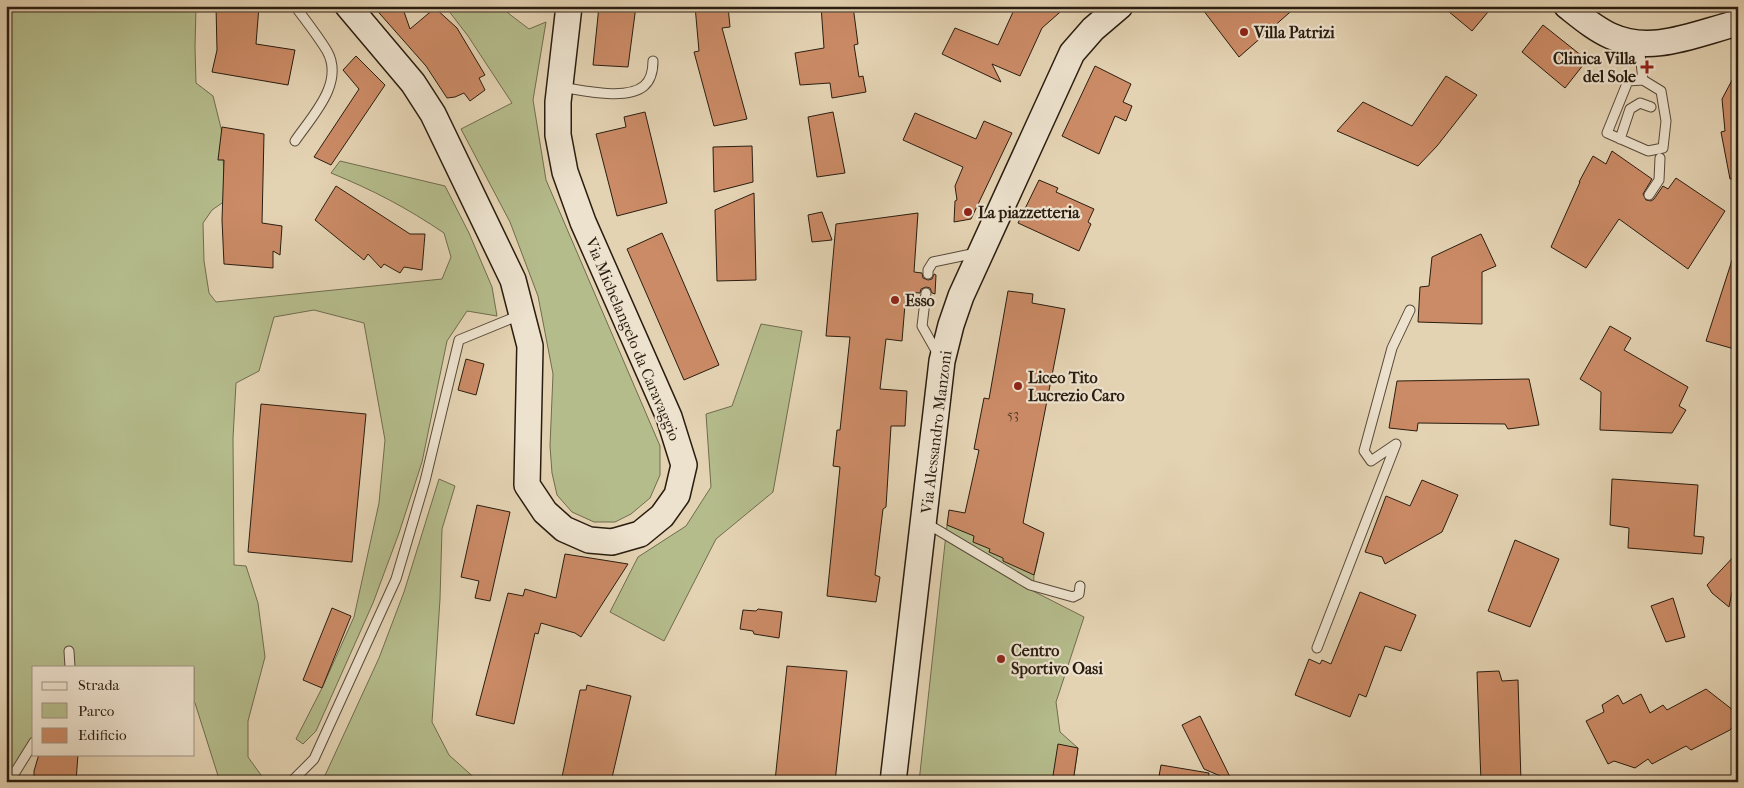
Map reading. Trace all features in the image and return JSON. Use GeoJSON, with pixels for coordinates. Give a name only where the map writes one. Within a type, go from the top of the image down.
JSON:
{"type":"FeatureCollection","features":[{"type":"Feature","properties":{"kind":"main road","name":"Via Michelangelo da Caravaggio"},"geometry":{"type":"LineString","coordinates":[[348,6],[413,83],[432,114],[513,280],[530,346],[527,485],[545,512],[564,529],[588,540],[612,542],[640,534],[662,516],[677,495],[684,465],[669,417],[583,222],[566,172],[558,135],[558,102],[570,6]]}},
{"type":"Feature","properties":{"kind":"main road","name":"Via Alessandro Manzoni"},"geometry":{"type":"LineString","coordinates":[[893,782],[942,361],[951,325],[961,296],[1072,53],[1092,30],[1120,6]]}},
{"type":"Feature","properties":{"kind":"main road"},"geometry":{"type":"LineString","coordinates":[[1567,6],[1593,26],[1612,37],[1639,44],[1667,42],[1738,22]]}},
{"type":"Feature","properties":{"kind":"lane"},"geometry":{"type":"LineString","coordinates":[[295,141],[328,93],[332,80],[328,53],[296,6]]}},
{"type":"Feature","properties":{"kind":"lane"},"geometry":{"type":"LineString","coordinates":[[1639,44],[1643,80]]}},
{"type":"Feature","properties":{"kind":"lane"},"geometry":{"type":"LineString","coordinates":[[560,87],[608,95],[629,92],[644,86],[652,73],[653,61]]}},
{"type":"Feature","properties":{"kind":"lane"},"geometry":{"type":"LineString","coordinates":[[1643,80],[1661,91],[1666,121],[1663,148],[1648,151],[1607,133],[1628,82],[1643,80]]}},
{"type":"Feature","properties":{"kind":"lane"},"geometry":{"type":"LineString","coordinates":[[1620,139],[1630,109],[1640,103],[1651,107]]}},
{"type":"Feature","properties":{"kind":"lane"},"geometry":{"type":"LineString","coordinates":[[1649,194],[1659,180],[1660,158]]}},
{"type":"Feature","properties":{"kind":"lane"},"geometry":{"type":"LineString","coordinates":[[928,274],[928,270],[933,262],[981,252]]}},
{"type":"Feature","properties":{"kind":"lane"},"geometry":{"type":"LineString","coordinates":[[926,293],[922,326],[942,361]]}},
{"type":"Feature","properties":{"kind":"lane"},"geometry":{"type":"LineString","coordinates":[[1317,648],[1396,444],[1371,461],[1364,451],[1392,348],[1410,310]]}},
{"type":"Feature","properties":{"kind":"lane"},"geometry":{"type":"LineString","coordinates":[[291,782],[314,759],[396,579],[425,481],[459,340],[522,314]]}},
{"type":"Feature","properties":{"kind":"lane"},"geometry":{"type":"LineString","coordinates":[[924,522],[1030,585],[1073,597],[1079,594],[1080,586]]}},
{"type":"Feature","properties":{"kind":"lane"},"geometry":{"type":"LineString","coordinates":[[69,651],[70,666]]}},
{"type":"Feature","properties":{"kind":"lane"},"geometry":{"type":"LineString","coordinates":[[9,782],[32,745]]}},
{"type":"Feature","properties":{"kind":"green space"},"geometry":{"type":"Polygon","coordinates":[[[6,6],[196,6],[196,83],[213,96],[222,132],[225,201],[212,210],[203,223],[204,261],[209,293],[216,302],[442,279],[451,257],[444,233],[417,215],[389,200],[331,173],[340,161],[445,186],[469,233],[492,287],[497,316],[467,311],[447,341],[422,462],[399,533],[373,603],[316,731],[303,744],[296,739],[322,688],[354,617],[379,503],[385,440],[364,323],[314,310],[274,317],[259,371],[236,383],[233,438],[234,565],[246,566],[258,603],[265,657],[248,721],[248,757],[266,782],[220,782],[195,703],[195,666],[32,666],[32,746],[6,781],[6,6]]]}},
{"type":"Feature","properties":{"kind":"green space"},"geometry":{"type":"Polygon","coordinates":[[[445,6],[506,6],[508,13],[529,29],[546,22],[533,100],[546,180],[660,446],[660,475],[650,498],[631,514],[615,522],[594,522],[572,512],[557,495],[552,473],[550,446],[553,374],[538,296],[510,222],[461,129],[512,103],[468,36],[445,6]]]}},
{"type":"Feature","properties":{"kind":"green space"},"geometry":{"type":"Polygon","coordinates":[[[761,324],[802,331],[773,492],[716,539],[664,641],[610,612],[638,557],[686,526],[711,487],[706,414],[732,406],[761,324]]]}},
{"type":"Feature","properties":{"kind":"green space"},"geometry":{"type":"Polygon","coordinates":[[[439,479],[455,486],[442,529],[440,599],[432,722],[449,755],[479,782],[322,782],[379,658],[404,592],[439,479]]]}},
{"type":"Feature","properties":{"kind":"green space","name":"Centro Sportivo Oasi"},"geometry":{"type":"Polygon","coordinates":[[[947,525],[1038,559],[1033,591],[1084,617],[1056,702],[1060,732],[1078,748],[1073,782],[919,782],[947,525]]]}},
{"type":"Feature","properties":{"kind":"building"},"geometry":{"type":"Polygon","coordinates":[[[216,6],[259,6],[256,44],[295,50],[288,85],[212,72],[217,50],[216,6]]]}},
{"type":"Feature","properties":{"kind":"building"},"geometry":{"type":"Polygon","coordinates":[[[373,6],[402,6],[410,29],[435,8],[457,28],[485,75],[479,78],[485,90],[470,101],[464,93],[447,98],[426,66],[373,6]]]}},
{"type":"Feature","properties":{"kind":"building"},"geometry":{"type":"Polygon","coordinates":[[[599,6],[636,6],[628,67],[593,65],[599,6]]]}},
{"type":"Feature","properties":{"kind":"building"},"geometry":{"type":"Polygon","coordinates":[[[695,6],[728,6],[730,27],[722,28],[747,119],[714,126],[694,52],[699,51],[695,6]]]}},
{"type":"Feature","properties":{"kind":"building"},"geometry":{"type":"Polygon","coordinates":[[[821,6],[853,6],[858,44],[854,45],[859,77],[863,76],[866,92],[832,98],[830,83],[800,85],[795,53],[824,48],[821,6]]]}},
{"type":"Feature","properties":{"kind":"building"},"geometry":{"type":"Polygon","coordinates":[[[1019,6],[1067,6],[1042,28],[1020,76],[992,64],[1001,82],[942,54],[955,28],[998,45],[1013,12],[1019,6]]]}},
{"type":"Feature","properties":{"kind":"building","name":"Villa Patrizi"},"geometry":{"type":"Polygon","coordinates":[[[1200,6],[1297,6],[1239,57],[1200,6]]]}},
{"type":"Feature","properties":{"kind":"building"},"geometry":{"type":"Polygon","coordinates":[[[1442,6],[1493,6],[1472,31],[1442,6]]]}},
{"type":"Feature","properties":{"kind":"building"},"geometry":{"type":"Polygon","coordinates":[[[1543,25],[1587,60],[1565,88],[1522,52],[1543,25]]]}},
{"type":"Feature","properties":{"kind":"building"},"geometry":{"type":"Polygon","coordinates":[[[356,56],[385,85],[331,165],[314,157],[359,89],[343,70],[356,56]]]}},
{"type":"Feature","properties":{"kind":"building"},"geometry":{"type":"Polygon","coordinates":[[[1095,66],[1131,84],[1123,102],[1132,106],[1126,121],[1115,116],[1099,154],[1062,136],[1095,66]]]}},
{"type":"Feature","properties":{"kind":"building"},"geometry":{"type":"Polygon","coordinates":[[[1738,69],[1738,178],[1730,179],[1721,132],[1725,131],[1722,99],[1738,69]]]}},
{"type":"Feature","properties":{"kind":"building"},"geometry":{"type":"Polygon","coordinates":[[[1446,76],[1477,95],[1437,146],[1418,166],[1337,131],[1363,102],[1412,126],[1446,76]]]}},
{"type":"Feature","properties":{"kind":"building"},"geometry":{"type":"Polygon","coordinates":[[[645,112],[667,203],[617,216],[596,134],[626,127],[624,117],[645,112]]]}},
{"type":"Feature","properties":{"kind":"building"},"geometry":{"type":"Polygon","coordinates":[[[833,112],[845,173],[817,177],[808,117],[833,112]]]}},
{"type":"Feature","properties":{"kind":"building"},"geometry":{"type":"Polygon","coordinates":[[[915,113],[976,139],[984,121],[1012,133],[971,219],[954,222],[955,201],[957,200],[955,186],[963,167],[903,140],[915,113]]]}},
{"type":"Feature","properties":{"kind":"building"},"geometry":{"type":"Polygon","coordinates":[[[222,127],[264,134],[262,223],[282,226],[280,255],[273,251],[273,268],[224,264],[222,220],[224,160],[218,160],[222,127]]]}},
{"type":"Feature","properties":{"kind":"building"},"geometry":{"type":"Polygon","coordinates":[[[752,146],[753,182],[714,192],[713,147],[752,146]]]}},
{"type":"Feature","properties":{"kind":"building"},"geometry":{"type":"Polygon","coordinates":[[[1612,151],[1652,179],[1643,194],[1646,200],[1651,201],[1654,199],[1663,186],[1668,189],[1676,178],[1725,211],[1688,269],[1619,219],[1586,268],[1551,247],[1579,182],[1593,156],[1606,164],[1612,151]]]}},
{"type":"Feature","properties":{"kind":"building"},"geometry":{"type":"Polygon","coordinates":[[[1039,180],[1058,188],[1056,192],[1094,209],[1088,222],[1091,224],[1079,251],[1018,223],[1039,180]]]}},
{"type":"Feature","properties":{"kind":"building"},"geometry":{"type":"Polygon","coordinates":[[[336,186],[410,234],[425,234],[422,270],[404,267],[400,273],[384,264],[381,268],[368,254],[364,260],[315,220],[336,186]]]}},
{"type":"Feature","properties":{"kind":"building"},"geometry":{"type":"Polygon","coordinates":[[[754,193],[756,280],[717,281],[715,210],[754,193]]]}},
{"type":"Feature","properties":{"kind":"building"},"geometry":{"type":"Polygon","coordinates":[[[822,212],[832,240],[812,242],[808,215],[822,212]]]}},
{"type":"Feature","properties":{"kind":"building"},"geometry":{"type":"Polygon","coordinates":[[[918,213],[914,272],[922,273],[923,278],[928,280],[932,279],[934,274],[936,275],[935,294],[932,293],[930,288],[926,287],[921,289],[920,293],[906,292],[902,341],[886,339],[880,389],[907,391],[905,426],[891,426],[886,507],[883,509],[875,575],[880,577],[876,602],[827,596],[840,467],[833,466],[837,430],[840,430],[850,337],[826,336],[836,224],[918,213]]]}},
{"type":"Feature","properties":{"kind":"building"},"geometry":{"type":"Polygon","coordinates":[[[662,233],[719,365],[684,380],[627,249],[662,233]]]}},
{"type":"Feature","properties":{"kind":"building"},"geometry":{"type":"Polygon","coordinates":[[[1481,234],[1496,266],[1482,272],[1482,324],[1418,322],[1420,287],[1429,286],[1432,257],[1481,234]]]}},
{"type":"Feature","properties":{"kind":"building"},"geometry":{"type":"Polygon","coordinates":[[[1735,251],[1738,252],[1738,350],[1706,341],[1735,251]]]}},
{"type":"Feature","properties":{"kind":"building"},"geometry":{"type":"Polygon","coordinates":[[[1008,291],[1033,294],[1032,303],[1065,309],[1023,523],[1044,533],[1034,575],[1003,561],[1003,558],[989,552],[990,549],[973,542],[974,536],[947,525],[949,510],[965,513],[979,450],[974,449],[984,398],[989,399],[1008,291]]]}},
{"type":"Feature","properties":{"kind":"building"},"geometry":{"type":"Polygon","coordinates":[[[1610,326],[1631,338],[1624,350],[1688,387],[1679,406],[1686,410],[1672,433],[1600,430],[1601,392],[1580,379],[1610,326]]]}},
{"type":"Feature","properties":{"kind":"building"},"geometry":{"type":"Polygon","coordinates":[[[466,359],[484,364],[476,395],[458,390],[466,359]]]}},
{"type":"Feature","properties":{"kind":"building"},"geometry":{"type":"Polygon","coordinates":[[[1529,379],[1539,425],[1508,429],[1505,424],[1418,423],[1417,431],[1389,428],[1397,381],[1529,379]]]}},
{"type":"Feature","properties":{"kind":"building"},"geometry":{"type":"Polygon","coordinates":[[[261,404],[366,414],[352,562],[248,552],[261,404]]]}},
{"type":"Feature","properties":{"kind":"building"},"geometry":{"type":"Polygon","coordinates":[[[1612,479],[1698,485],[1694,536],[1704,537],[1702,554],[1628,548],[1629,528],[1610,525],[1612,479]]]}},
{"type":"Feature","properties":{"kind":"building"},"geometry":{"type":"Polygon","coordinates":[[[1422,480],[1458,495],[1442,532],[1385,564],[1382,557],[1365,552],[1386,496],[1410,506],[1422,480]]]}},
{"type":"Feature","properties":{"kind":"building"},"geometry":{"type":"Polygon","coordinates":[[[477,505],[510,512],[490,601],[475,598],[479,581],[461,577],[477,505]]]}},
{"type":"Feature","properties":{"kind":"building"},"geometry":{"type":"Polygon","coordinates":[[[1515,540],[1559,559],[1530,627],[1488,611],[1515,540]]]}},
{"type":"Feature","properties":{"kind":"building"},"geometry":{"type":"Polygon","coordinates":[[[1738,552],[1738,584],[1732,592],[1729,607],[1712,593],[1707,585],[1738,552]]]}},
{"type":"Feature","properties":{"kind":"building"},"geometry":{"type":"Polygon","coordinates":[[[565,554],[628,564],[581,637],[575,633],[541,623],[538,634],[535,633],[514,724],[476,715],[508,593],[523,596],[525,589],[556,598],[565,554]]]}},
{"type":"Feature","properties":{"kind":"building"},"geometry":{"type":"Polygon","coordinates":[[[1360,592],[1416,615],[1401,651],[1385,646],[1366,697],[1359,694],[1350,717],[1295,695],[1309,659],[1320,664],[1322,660],[1331,664],[1360,592]]]}},
{"type":"Feature","properties":{"kind":"building"},"geometry":{"type":"Polygon","coordinates":[[[1673,598],[1685,637],[1666,642],[1651,606],[1673,598]]]}},
{"type":"Feature","properties":{"kind":"building"},"geometry":{"type":"Polygon","coordinates":[[[332,608],[351,616],[322,688],[303,680],[332,608]]]}},
{"type":"Feature","properties":{"kind":"building"},"geometry":{"type":"Polygon","coordinates":[[[758,609],[782,612],[779,638],[754,634],[753,631],[740,629],[743,610],[756,611],[758,609]]]}},
{"type":"Feature","properties":{"kind":"building"},"geometry":{"type":"Polygon","coordinates":[[[787,666],[847,671],[835,782],[775,781],[787,666]]]}},
{"type":"Feature","properties":{"kind":"building"},"geometry":{"type":"Polygon","coordinates":[[[1499,671],[1502,681],[1518,680],[1521,782],[1481,782],[1477,672],[1499,671]]]}},
{"type":"Feature","properties":{"kind":"building"},"geometry":{"type":"Polygon","coordinates":[[[587,685],[631,696],[611,782],[561,782],[580,690],[586,690],[587,685]]]}},
{"type":"Feature","properties":{"kind":"building"},"geometry":{"type":"Polygon","coordinates":[[[1706,689],[1738,714],[1738,721],[1730,730],[1691,750],[1686,746],[1652,764],[1648,759],[1635,768],[1614,761],[1608,764],[1586,721],[1604,712],[1602,705],[1618,695],[1623,704],[1641,694],[1650,713],[1663,705],[1667,710],[1706,689]]]}},
{"type":"Feature","properties":{"kind":"building"},"geometry":{"type":"Polygon","coordinates":[[[1200,716],[1232,781],[1204,769],[1182,725],[1200,716]]]}},
{"type":"Feature","properties":{"kind":"building"},"geometry":{"type":"Polygon","coordinates":[[[1058,744],[1078,748],[1073,782],[1052,782],[1058,744]]]}},
{"type":"Feature","properties":{"kind":"building"},"geometry":{"type":"Polygon","coordinates":[[[38,756],[78,756],[76,782],[34,782],[34,771],[38,756]]]}},
{"type":"Feature","properties":{"kind":"building"},"geometry":{"type":"Polygon","coordinates":[[[1161,765],[1209,773],[1208,782],[1158,782],[1161,765]]]}},
{"type":"Feature","properties":{"kind":"place","name":"Villa Patrizi"},"geometry":{"type":"Point","coordinates":[1244,32]}},
{"type":"Feature","properties":{"kind":"place","name":"Clinica Villa del Sole"},"geometry":{"type":"Point","coordinates":[1647,67]}},
{"type":"Feature","properties":{"kind":"place","name":"La piazzetteria"},"geometry":{"type":"Point","coordinates":[968,212]}},
{"type":"Feature","properties":{"kind":"place","name":"Esso"},"geometry":{"type":"Point","coordinates":[895,300]}},
{"type":"Feature","properties":{"kind":"place","name":"Liceo Tito Lucrezio Caro"},"geometry":{"type":"Point","coordinates":[1018,386]}},
{"type":"Feature","properties":{"kind":"place","name":"Centro Sportivo Oasi"},"geometry":{"type":"Point","coordinates":[1001,659]}}]}
